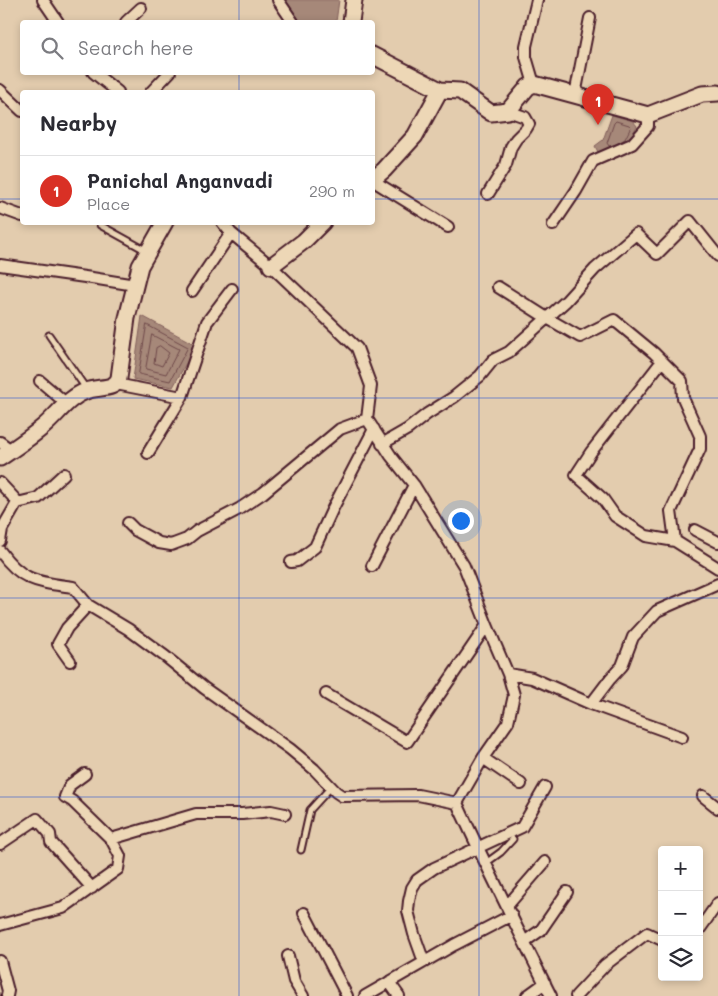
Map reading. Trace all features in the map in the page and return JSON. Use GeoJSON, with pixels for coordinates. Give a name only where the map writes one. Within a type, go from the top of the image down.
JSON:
{"type":"FeatureCollection","features":[{"type":"Feature","properties":{"kind":"street"},"geometry":{"type":"LineString","coordinates":[[42,0],[57,20]]}},
{"type":"Feature","properties":{"kind":"street"},"geometry":{"type":"LineString","coordinates":[[278,0],[292,20]]}},
{"type":"Feature","properties":{"kind":"street"},"geometry":{"type":"LineString","coordinates":[[351,20],[354,0]]}},
{"type":"Feature","properties":{"kind":"street"},"geometry":{"type":"LineString","coordinates":[[534,84],[526,57],[526,46],[537,0]]}},
{"type":"Feature","properties":{"kind":"street"},"geometry":{"type":"LineString","coordinates":[[128,20],[140,8]]}},
{"type":"Feature","properties":{"kind":"street"},"geometry":{"type":"LineString","coordinates":[[575,95],[590,18]]}},
{"type":"Feature","properties":{"kind":"street"},"geometry":{"type":"LineString","coordinates":[[375,57],[440,90],[460,91],[491,113],[496,114],[508,111],[524,117],[529,124],[511,147],[506,165],[488,194]]}},
{"type":"Feature","properties":{"kind":"street"},"geometry":{"type":"LineString","coordinates":[[97,75],[116,90]]}},
{"type":"Feature","properties":{"kind":"street"},"geometry":{"type":"LineString","coordinates":[[153,90],[167,75]]}},
{"type":"Feature","properties":{"kind":"street"},"geometry":{"type":"LineString","coordinates":[[508,111],[528,86],[534,84],[648,115],[702,94],[718,94]]}},
{"type":"Feature","properties":{"kind":"street"},"geometry":{"type":"LineString","coordinates":[[0,90],[20,109]]}},
{"type":"Feature","properties":{"kind":"street"},"geometry":{"type":"LineString","coordinates":[[375,178],[414,136],[440,90]]}},
{"type":"Feature","properties":{"kind":"street"},"geometry":{"type":"LineString","coordinates":[[553,225],[576,191],[593,160],[632,144],[648,126],[648,115]]}},
{"type":"Feature","properties":{"kind":"street"},"geometry":{"type":"LineString","coordinates":[[375,182],[448,227]]}},
{"type":"Feature","properties":{"kind":"street"},"geometry":{"type":"LineString","coordinates":[[0,208],[20,215]]}},
{"type":"Feature","properties":{"kind":"street"},"geometry":{"type":"LineString","coordinates":[[382,444],[408,428],[480,376],[493,360],[509,352],[566,301],[595,269],[636,234],[657,254],[690,221],[718,256]]}},
{"type":"Feature","properties":{"kind":"street"},"geometry":{"type":"LineString","coordinates":[[4,450],[33,435],[66,404],[87,390],[105,386],[111,387],[116,384],[119,378],[127,318],[140,266],[163,225]]}},
{"type":"Feature","properties":{"kind":"street"},"geometry":{"type":"LineString","coordinates":[[224,225],[231,233],[271,266],[357,348],[371,386],[367,419],[382,444],[414,485],[464,566],[508,674],[514,695],[508,722],[483,758],[457,803]]}},
{"type":"Feature","properties":{"kind":"street"},"geometry":{"type":"LineString","coordinates":[[271,266],[304,241],[320,225]]}},
{"type":"Feature","properties":{"kind":"street"},"geometry":{"type":"LineString","coordinates":[[192,290],[231,233]]}},
{"type":"Feature","properties":{"kind":"street"},"geometry":{"type":"LineString","coordinates":[[0,265],[135,285]]}},
{"type":"Feature","properties":{"kind":"street"},"geometry":{"type":"LineString","coordinates":[[498,287],[580,337],[614,320],[662,361],[682,381],[683,398],[700,436],[700,449],[671,511],[675,541]]}},
{"type":"Feature","properties":{"kind":"street"},"geometry":{"type":"LineString","coordinates":[[148,453],[182,396],[207,322],[232,289]]}},
{"type":"Feature","properties":{"kind":"street"},"geometry":{"type":"LineString","coordinates":[[662,361],[591,452],[576,475],[602,499],[615,516],[646,536],[675,541],[718,568]]}},
{"type":"Feature","properties":{"kind":"street"},"geometry":{"type":"LineString","coordinates":[[40,381],[66,404]]}},
{"type":"Feature","properties":{"kind":"street"},"geometry":{"type":"LineString","coordinates":[[116,384],[182,396]]}},
{"type":"Feature","properties":{"kind":"street"},"geometry":{"type":"LineString","coordinates":[[128,523],[135,530],[159,543],[172,545],[187,539],[197,531],[239,509],[263,493],[340,429],[367,419]]}},
{"type":"Feature","properties":{"kind":"street"},"geometry":{"type":"LineString","coordinates":[[291,562],[297,561],[315,547],[374,429]]}},
{"type":"Feature","properties":{"kind":"street"},"geometry":{"type":"LineString","coordinates":[[0,541],[2,529],[17,503],[38,498],[64,474]]}},
{"type":"Feature","properties":{"kind":"street"},"geometry":{"type":"LineString","coordinates":[[0,484],[17,503]]}},
{"type":"Feature","properties":{"kind":"street"},"geometry":{"type":"LineString","coordinates":[[372,566],[414,485]]}},
{"type":"Feature","properties":{"kind":"street"},"geometry":{"type":"LineString","coordinates":[[695,530],[718,542]]}},
{"type":"Feature","properties":{"kind":"street"},"geometry":{"type":"LineString","coordinates":[[0,551],[10,566],[27,578],[73,587],[88,604],[128,629],[204,688],[290,749],[342,796],[349,798],[418,795],[457,803]]}},
{"type":"Feature","properties":{"kind":"street"},"geometry":{"type":"LineString","coordinates":[[592,704],[610,678],[622,666],[633,637],[657,611],[718,584]]}},
{"type":"Feature","properties":{"kind":"street"},"geometry":{"type":"LineString","coordinates":[[70,661],[58,644],[67,628],[88,604]]}},
{"type":"Feature","properties":{"kind":"street"},"geometry":{"type":"LineString","coordinates":[[326,694],[407,742],[487,625]]}},
{"type":"Feature","properties":{"kind":"street"},"geometry":{"type":"LineString","coordinates":[[508,674],[532,678],[592,704],[682,737]]}},
{"type":"Feature","properties":{"kind":"street"},"geometry":{"type":"LineString","coordinates":[[483,758],[521,784]]}},
{"type":"Feature","properties":{"kind":"street"},"geometry":{"type":"LineString","coordinates":[[0,925],[63,908],[118,869],[120,856],[111,839],[72,801],[65,797],[70,785],[85,774]]}},
{"type":"Feature","properties":{"kind":"street"},"geometry":{"type":"LineString","coordinates":[[424,962],[408,911],[412,888],[417,880],[434,868],[522,827],[545,786]]}},
{"type":"Feature","properties":{"kind":"street"},"geometry":{"type":"LineString","coordinates":[[703,796],[718,808]]}},
{"type":"Feature","properties":{"kind":"street"},"geometry":{"type":"LineString","coordinates":[[457,803],[551,996]]}},
{"type":"Feature","properties":{"kind":"street"},"geometry":{"type":"LineString","coordinates":[[111,839],[196,814],[242,814],[271,810],[285,814]]}},
{"type":"Feature","properties":{"kind":"street"},"geometry":{"type":"LineString","coordinates":[[0,844],[37,819],[50,834],[51,842],[92,888]]}},
{"type":"Feature","properties":{"kind":"street"},"geometry":{"type":"LineString","coordinates":[[365,996],[509,911],[545,862]]}},
{"type":"Feature","properties":{"kind":"street"},"geometry":{"type":"LineString","coordinates":[[524,942],[541,930],[567,892]]}},
{"type":"Feature","properties":{"kind":"street"},"geometry":{"type":"LineString","coordinates":[[703,924],[718,903]]}},
{"type":"Feature","properties":{"kind":"street"},"geometry":{"type":"LineString","coordinates":[[304,913],[347,996]]}},
{"type":"Feature","properties":{"kind":"street"},"geometry":{"type":"LineString","coordinates":[[576,996],[605,965],[647,933],[658,938]]}},
{"type":"Feature","properties":{"kind":"street"},"geometry":{"type":"LineString","coordinates":[[288,956],[294,981],[302,996]]}},
{"type":"Feature","properties":{"kind":"street"},"geometry":{"type":"LineString","coordinates":[[0,961],[8,991],[7,996]]}},
{"type":"Feature","properties":{"kind":"street"},"geometry":{"type":"LineString","coordinates":[[389,982],[399,996]]}},
{"type":"Feature","properties":{"kind":"street"},"geometry":{"type":"LineString","coordinates":[[528,996],[544,983]]}},
{"type":"Feature","properties":{"kind":"lane"},"geometry":{"type":"LineString","coordinates":[[100,225],[148,251]]}},
{"type":"Feature","properties":{"kind":"lane"},"geometry":{"type":"LineString","coordinates":[[49,335],[87,390]]}},
{"type":"Feature","properties":{"kind":"lane"},"geometry":{"type":"LineString","coordinates":[[301,850],[310,810],[331,787]]}},
{"type":"Feature","properties":{"kind":"lane"},"geometry":{"type":"LineString","coordinates":[[485,863],[501,852],[513,839]]}},
{"type":"Feature","properties":{"kind":"water"},"geometry":{"type":"Polygon","coordinates":[[[276,0],[339,0],[336,20],[286,20],[276,0]]]}},
{"type":"Feature","properties":{"kind":"water"},"geometry":{"type":"Polygon","coordinates":[[[612,115],[633,121],[637,126],[628,143],[599,154],[595,146],[603,140],[612,115]]]}},
{"type":"Feature","properties":{"kind":"water"},"geometry":{"type":"Polygon","coordinates":[[[142,316],[196,345],[173,387],[133,379],[142,316]]]}},
{"type":"Feature","properties":{"kind":"place","name":"Panichal Anganvadi"},"geometry":{"type":"Point","coordinates":[598,125]}}]}
